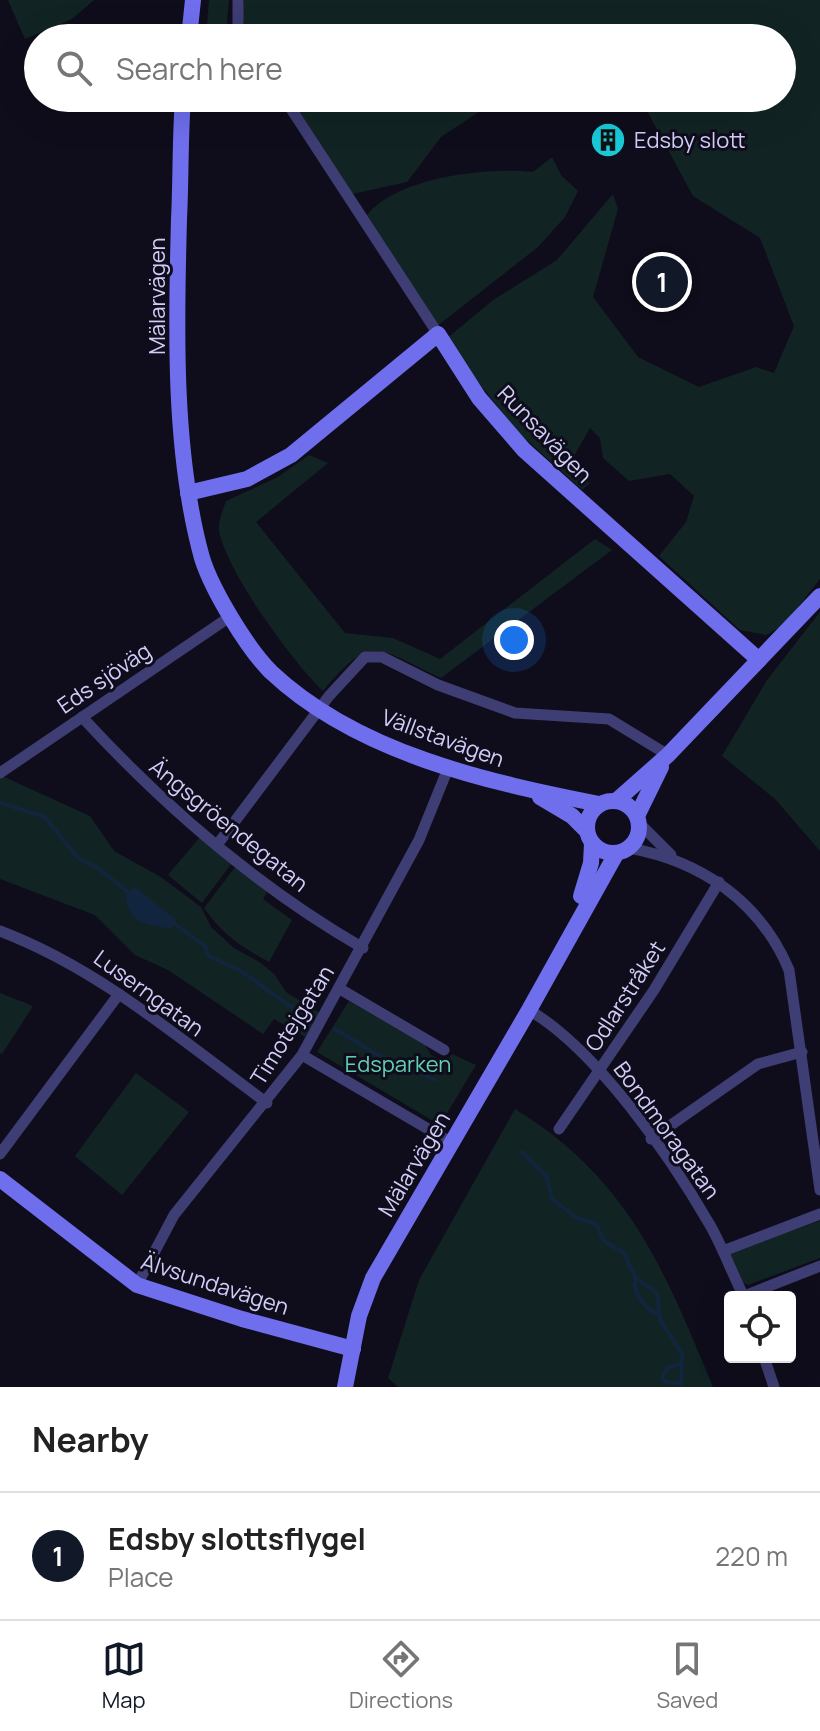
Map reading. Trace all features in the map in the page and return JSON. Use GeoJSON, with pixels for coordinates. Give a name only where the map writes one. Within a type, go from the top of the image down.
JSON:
{"type":"FeatureCollection","features":[{"type":"Feature","properties":{"kind":"main road"},"geometry":{"type":"LineString","coordinates":[[190,24],[193,0]]}},
{"type":"Feature","properties":{"kind":"main road","name":"Mälarvägen"},"geometry":{"type":"LineString","coordinates":[[183,112],[178,274],[180,387],[188,493]]}},
{"type":"Feature","properties":{"kind":"main road"},"geometry":{"type":"LineString","coordinates":[[188,493],[247,479],[278,464],[438,334]]}},
{"type":"Feature","properties":{"kind":"main road","name":"Runsavägen"},"geometry":{"type":"LineString","coordinates":[[438,334],[479,398],[524,450],[759,660]]}},
{"type":"Feature","properties":{"kind":"main road","name":"Vällstavägen"},"geometry":{"type":"LineString","coordinates":[[188,493],[203,561],[231,616],[270,671],[320,709],[384,743],[449,766],[530,791],[608,802]]}},
{"type":"Feature","properties":{"kind":"main road"},"geometry":{"type":"LineString","coordinates":[[668,755],[638,819],[637,839],[622,851],[590,837],[588,818],[668,755],[820,596]]}},
{"type":"Feature","properties":{"kind":"main road","name":"Vällstavägen"},"geometry":{"type":"LineString","coordinates":[[530,791],[572,816],[590,837]]}},
{"type":"Feature","properties":{"kind":"main road"},"geometry":{"type":"LineString","coordinates":[[608,802],[638,819]]}},
{"type":"Feature","properties":{"kind":"main road","name":"Mälarvägen"},"geometry":{"type":"LineString","coordinates":[[571,932],[591,863],[590,837]]}},
{"type":"Feature","properties":{"kind":"main road","name":"Mälarvägen"},"geometry":{"type":"LineString","coordinates":[[345,1387],[373,1278],[571,932],[622,851]]}},
{"type":"Feature","properties":{"kind":"main road","name":"Älvsundavägen"},"geometry":{"type":"LineString","coordinates":[[0,1179],[137,1285],[242,1319],[353,1349]]}},
{"type":"Feature","properties":{"kind":"street"},"geometry":{"type":"LineString","coordinates":[[238,0],[238,24]]}},
{"type":"Feature","properties":{"kind":"street"},"geometry":{"type":"LineString","coordinates":[[293,112],[438,334]]}},
{"type":"Feature","properties":{"kind":"street","name":"Eds sjöväg"},"geometry":{"type":"LineString","coordinates":[[0,773],[231,616]]}},
{"type":"Feature","properties":{"kind":"street"},"geometry":{"type":"LineString","coordinates":[[217,845],[353,666],[365,657],[382,657],[438,685],[515,713],[609,719],[668,755]]}},
{"type":"Feature","properties":{"kind":"street","name":"Ängsgröendegatan"},"geometry":{"type":"LineString","coordinates":[[82,717],[131,770],[217,845],[295,906],[363,948]]}},
{"type":"Feature","properties":{"kind":"street","name":"Timotejgatan"},"geometry":{"type":"LineString","coordinates":[[137,1285],[174,1215],[267,1103],[302,1055],[363,948],[419,840],[449,766]]}},
{"type":"Feature","properties":{"kind":"street"},"geometry":{"type":"LineString","coordinates":[[638,819],[675,859]]}},
{"type":"Feature","properties":{"kind":"street"},"geometry":{"type":"LineString","coordinates":[[622,851],[675,859],[719,882],[760,919],[780,948],[789,970],[820,1190]]}},
{"type":"Feature","properties":{"kind":"street","name":"Odlarstråket"},"geometry":{"type":"LineString","coordinates":[[559,1129],[601,1071],[719,882]]}},
{"type":"Feature","properties":{"kind":"street","name":"Luserngatan"},"geometry":{"type":"LineString","coordinates":[[0,931],[48,949],[119,994],[267,1103]]}},
{"type":"Feature","properties":{"kind":"street"},"geometry":{"type":"LineString","coordinates":[[340,989],[444,1050]]}},
{"type":"Feature","properties":{"kind":"street"},"geometry":{"type":"LineString","coordinates":[[0,1154],[119,994]]}},
{"type":"Feature","properties":{"kind":"street","name":"Bondmoragatan"},"geometry":{"type":"LineString","coordinates":[[529,1010],[555,1025],[601,1071],[651,1139],[723,1251],[742,1291]]}},
{"type":"Feature","properties":{"kind":"street"},"geometry":{"type":"LineString","coordinates":[[651,1139],[758,1064],[802,1052]]}},
{"type":"Feature","properties":{"kind":"street"},"geometry":{"type":"LineString","coordinates":[[302,1055],[452,1143]]}},
{"type":"Feature","properties":{"kind":"street"},"geometry":{"type":"LineString","coordinates":[[723,1251],[820,1214]]}},
{"type":"Feature","properties":{"kind":"street"},"geometry":{"type":"LineString","coordinates":[[757,1291],[820,1266]]}},
{"type":"Feature","properties":{"kind":"street"},"geometry":{"type":"LineString","coordinates":[[766,1363],[774,1387]]}},
{"type":"Feature","properties":{"kind":"green space"},"geometry":{"type":"Polygon","coordinates":[[[8,0],[94,0],[72,19],[60,24],[24,24],[24,37],[8,0]]]}},
{"type":"Feature","properties":{"kind":"green space"},"geometry":{"type":"Polygon","coordinates":[[[209,0],[229,0],[228,24],[207,24],[209,0]]]}},
{"type":"Feature","properties":{"kind":"green space"},"geometry":{"type":"Polygon","coordinates":[[[244,0],[820,0],[820,579],[784,625],[766,635],[740,630],[659,556],[686,522],[694,496],[670,474],[629,481],[603,458],[600,438],[590,428],[570,463],[590,483],[582,490],[518,432],[445,340],[493,300],[557,260],[613,194],[618,209],[593,297],[638,357],[699,387],[756,367],[774,373],[794,326],[760,238],[693,196],[648,112],[796,112],[796,24],[244,24],[241,19],[244,0]]]}},
{"type":"Feature","properties":{"kind":"green space"},"geometry":{"type":"Polygon","coordinates":[[[300,112],[479,112],[441,137],[407,182],[352,194],[300,112]]]}},
{"type":"Feature","properties":{"kind":"green space"},"geometry":{"type":"Polygon","coordinates":[[[552,157],[561,175],[578,191],[565,217],[538,247],[436,327],[367,215],[381,202],[421,183],[469,173],[533,172],[552,157]]]}},
{"type":"Feature","properties":{"kind":"green space"},"geometry":{"type":"Polygon","coordinates":[[[309,455],[328,463],[256,522],[345,633],[393,638],[440,659],[595,539],[612,550],[441,678],[403,659],[377,651],[365,653],[354,660],[323,691],[295,659],[248,593],[219,531],[226,501],[278,477],[309,455]]]}},
{"type":"Feature","properties":{"kind":"green space"},"geometry":{"type":"Polygon","coordinates":[[[820,612],[820,851],[775,799],[722,756],[767,680],[820,612]]]}},
{"type":"Feature","properties":{"kind":"green space"},"geometry":{"type":"Polygon","coordinates":[[[0,775],[90,816],[114,851],[161,877],[201,907],[211,927],[234,948],[261,963],[275,975],[286,992],[320,1013],[305,1037],[274,1019],[263,1034],[168,970],[135,955],[95,915],[0,879],[0,775]]]}},
{"type":"Feature","properties":{"kind":"green space"},"geometry":{"type":"Polygon","coordinates":[[[200,837],[232,863],[202,903],[168,875],[200,837]]]}},
{"type":"Feature","properties":{"kind":"green space"},"geometry":{"type":"Polygon","coordinates":[[[236,866],[268,891],[263,899],[292,920],[269,962],[233,939],[204,908],[236,866]]]}},
{"type":"Feature","properties":{"kind":"green space"},"geometry":{"type":"Polygon","coordinates":[[[0,993],[33,1006],[2,1054],[0,1053],[0,993]]]}},
{"type":"Feature","properties":{"kind":"green space","name":"Edsparken"},"geometry":{"type":"Polygon","coordinates":[[[349,1001],[425,1045],[431,1055],[446,1062],[452,1054],[476,1065],[440,1125],[317,1052],[349,1001]]]}},
{"type":"Feature","properties":{"kind":"green space"},"geometry":{"type":"Polygon","coordinates":[[[136,1073],[189,1112],[122,1195],[75,1156],[136,1073]]]}},
{"type":"Feature","properties":{"kind":"green space"},"geometry":{"type":"Polygon","coordinates":[[[515,1109],[554,1136],[587,1165],[615,1197],[659,1266],[713,1387],[398,1387],[388,1378],[419,1280],[515,1109]]]}},
{"type":"Feature","properties":{"kind":"green space"},"geometry":{"type":"Polygon","coordinates":[[[820,1221],[820,1258],[748,1285],[739,1281],[729,1252],[820,1221]]]}},
{"type":"Feature","properties":{"kind":"water"},"geometry":{"type":"Polygon","coordinates":[[[135,887],[176,920],[171,929],[147,924],[130,912],[126,895],[135,887]]]}},
{"type":"Feature","properties":{"kind":"waterway"},"geometry":{"type":"LineString","coordinates":[[0,803],[45,817],[78,858],[99,869],[128,892]]}},
{"type":"Feature","properties":{"kind":"waterway"},"geometry":{"type":"LineString","coordinates":[[175,924],[205,946],[209,956],[241,971],[311,1021]]}},
{"type":"Feature","properties":{"kind":"waterway"},"geometry":{"type":"LineString","coordinates":[[335,1029],[376,1054],[435,1080]]}},
{"type":"Feature","properties":{"kind":"waterway"},"geometry":{"type":"LineString","coordinates":[[522,1152],[547,1177],[552,1199],[577,1218],[596,1224],[604,1241],[624,1253],[635,1277],[657,1293],[660,1320],[682,1354],[681,1387]]}},
{"type":"Feature","properties":{"kind":"waterway"},"geometry":{"type":"LineString","coordinates":[[635,1278],[636,1290],[642,1301],[660,1316]]}},
{"type":"Feature","properties":{"kind":"waterway"},"geometry":{"type":"LineString","coordinates":[[681,1364],[668,1367],[662,1378],[666,1382],[681,1383]]}},
{"type":"Feature","properties":{"kind":"place","name":"Edsby slott"},"geometry":{"type":"Point","coordinates":[608,140]}},
{"type":"Feature","properties":{"kind":"place","name":"Edsby slottsflygel"},"geometry":{"type":"Point","coordinates":[662,282]}}]}
